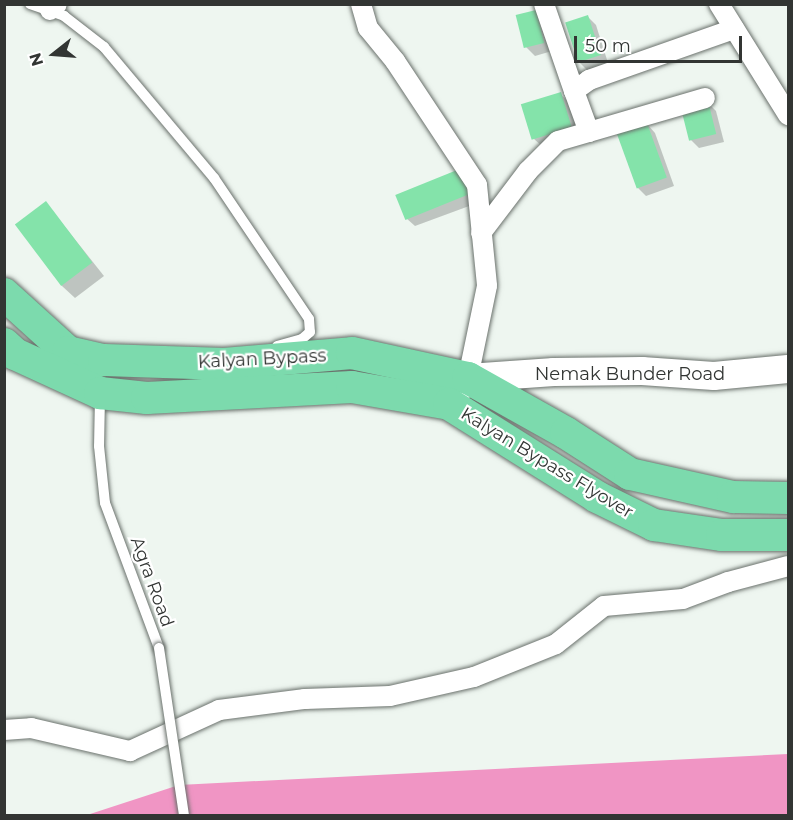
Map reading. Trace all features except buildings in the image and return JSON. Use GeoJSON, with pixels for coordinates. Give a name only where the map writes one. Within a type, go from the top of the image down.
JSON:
{"type":"FeatureCollection","features":[{"type":"Feature","properties":{"kind":"main road","name":"Kalyan Bypass"},"geometry":{"type":"LineString","coordinates":[[4,294],[68,352],[102,377],[352,353],[468,378]]}},
{"type":"Feature","properties":{"kind":"main road","name":"Kalyan Bypass"},"geometry":{"type":"LineString","coordinates":[[4,344],[15,354],[102,377],[147,398],[352,387],[449,404]]}},
{"type":"Feature","properties":{"kind":"main road","name":"Kalyan Bypass Flyover"},"geometry":{"type":"LineString","coordinates":[[468,378],[630,474],[733,497],[789,498]]}},
{"type":"Feature","properties":{"kind":"main road","name":"Kalyan Bypass Flyover"},"geometry":{"type":"LineString","coordinates":[[449,404],[597,497],[654,525],[722,535],[789,535]]}},
{"type":"Feature","properties":{"kind":"street"},"geometry":{"type":"LineString","coordinates":[[544,4],[589,132]]}},
{"type":"Feature","properties":{"kind":"street"},"geometry":{"type":"LineString","coordinates":[[719,4],[789,115]]}},
{"type":"Feature","properties":{"kind":"street"},"geometry":{"type":"LineString","coordinates":[[367,6],[368,28],[395,60],[477,185],[486,286],[468,378],[449,404]]}},
{"type":"Feature","properties":{"kind":"street"},"geometry":{"type":"LineString","coordinates":[[574,91],[589,80],[734,29]]}},
{"type":"Feature","properties":{"kind":"street"},"geometry":{"type":"LineString","coordinates":[[482,233],[528,171],[558,141],[705,98]]}},
{"type":"Feature","properties":{"kind":"street","name":"Nemak Bunder Road"},"geometry":{"type":"LineString","coordinates":[[468,378],[642,371],[714,376],[789,369]]}},
{"type":"Feature","properties":{"kind":"street"},"geometry":{"type":"LineString","coordinates":[[721,487],[789,489]]}},
{"type":"Feature","properties":{"kind":"street"},"geometry":{"type":"LineString","coordinates":[[4,730],[31,728],[130,752],[219,710],[305,699],[390,696],[474,677],[556,644],[604,606],[683,599],[728,582],[789,566]]}},
{"type":"Feature","properties":{"kind":"lane"},"geometry":{"type":"LineString","coordinates":[[30,4],[54,7],[112,56],[214,178],[309,319],[310,332],[302,339],[255,349],[224,364]]}},
{"type":"Feature","properties":{"kind":"lane","name":"Agra Road"},"geometry":{"type":"LineString","coordinates":[[102,377],[99,446],[105,502],[159,648],[184,816]]}},
{"type":"Feature","properties":{"kind":"shaded area"},"geometry":{"type":"Polygon","coordinates":[[[788,754],[788,815],[84,816],[179,785],[788,754]]]}}]}
